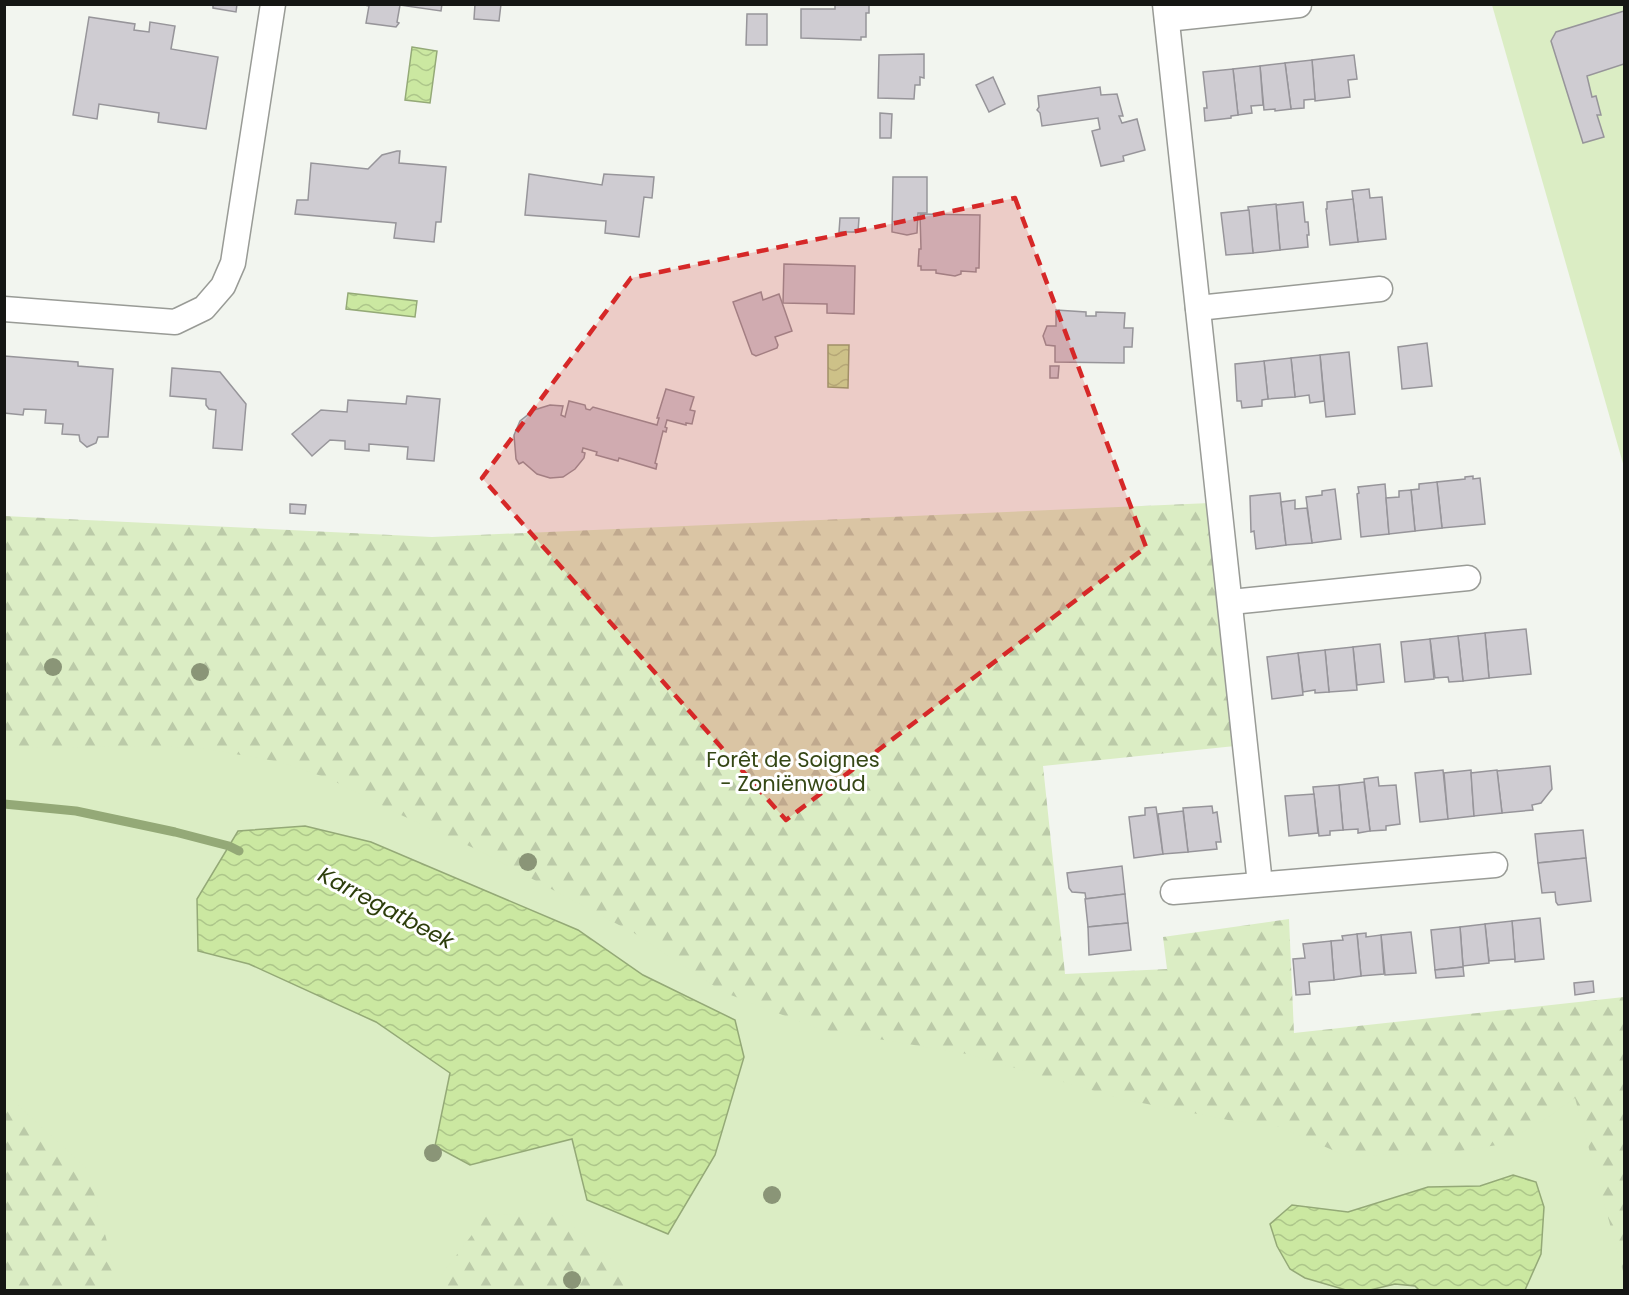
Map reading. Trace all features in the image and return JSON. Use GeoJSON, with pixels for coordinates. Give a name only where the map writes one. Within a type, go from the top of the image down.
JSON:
{"type":"FeatureCollection","features":[{"type":"Feature","properties":{"kind":"street"},"geometry":{"type":"LineString","coordinates":[[4,309],[175,322],[204,308],[223,286],[232,263],[273,4]]}},
{"type":"Feature","properties":{"kind":"street"},"geometry":{"type":"LineString","coordinates":[[1260,884],[1166,12],[1299,5]]}},
{"type":"Feature","properties":{"kind":"street"},"geometry":{"type":"LineString","coordinates":[[1198,308],[1380,289]]}},
{"type":"Feature","properties":{"kind":"street"},"geometry":{"type":"LineString","coordinates":[[1231,602],[1468,578]]}},
{"type":"Feature","properties":{"kind":"street"},"geometry":{"type":"LineString","coordinates":[[1173,892],[1495,865]]}},
{"type":"Feature","properties":{"kind":"highlighted area"},"geometry":{"type":"Polygon","coordinates":[[[1015,198],[1146,547],[786,820],[482,478],[631,278],[1015,198]]]}},
{"type":"Feature","properties":{"kind":"green space"},"geometry":{"type":"Polygon","coordinates":[[[1492,5],[1624,5],[1624,467],[1492,5]]]}},
{"type":"Feature","properties":{"kind":"green space","name":"Forêt de Soignes - Zoniënwoud"},"geometry":{"type":"Polygon","coordinates":[[[1210,503],[1235,746],[1043,766],[1065,974],[1167,969],[1163,937],[1289,919],[1294,1033],[1624,997],[1624,1290],[5,1290],[4,516],[432,537],[1210,503]]]}},
{"type":"Feature","properties":{"kind":"green space"},"geometry":{"type":"Polygon","coordinates":[[[159,746],[207,749],[280,762],[330,779],[480,851],[634,933],[723,992],[819,1029],[967,1054],[1122,1099],[1228,1120],[1280,1127],[1346,1156],[1448,1153],[1497,1145],[1538,1124],[1575,1098],[1624,1275],[1624,1290],[645,1290],[559,1213],[487,1215],[430,1290],[114,1290],[114,1268],[88,1170],[5,1093],[4,748],[159,746]]]}},
{"type":"Feature","properties":{"kind":"water"},"geometry":{"type":"Polygon","coordinates":[[[412,47],[437,51],[430,103],[405,100],[412,47]]]}},
{"type":"Feature","properties":{"kind":"water"},"geometry":{"type":"Polygon","coordinates":[[[348,293],[417,301],[415,317],[346,309],[348,293]]]}},
{"type":"Feature","properties":{"kind":"water"},"geometry":{"type":"Polygon","coordinates":[[[828,345],[849,345],[848,388],[828,387],[828,345]]]}},
{"type":"Feature","properties":{"kind":"water"},"geometry":{"type":"Polygon","coordinates":[[[305,826],[371,842],[578,930],[643,975],[735,1020],[744,1057],[715,1155],[668,1234],[587,1200],[572,1139],[470,1165],[435,1146],[450,1073],[376,1022],[249,964],[198,951],[197,899],[238,831],[305,826]]]}},
{"type":"Feature","properties":{"kind":"water"},"geometry":{"type":"Polygon","coordinates":[[[1513,1175],[1536,1182],[1544,1207],[1541,1254],[1525,1290],[1419,1290],[1415,1286],[1395,1284],[1370,1290],[1346,1290],[1305,1278],[1290,1269],[1277,1246],[1270,1224],[1292,1205],[1348,1212],[1428,1187],[1480,1186],[1513,1175]]]}},
{"type":"Feature","properties":{"kind":"building"},"geometry":{"type":"Polygon","coordinates":[[[213,4],[237,4],[236,12],[213,8],[213,4]]]}},
{"type":"Feature","properties":{"kind":"building"},"geometry":{"type":"Polygon","coordinates":[[[360,4],[442,4],[441,11],[400,5],[397,22],[399,23],[396,27],[366,23],[369,6],[360,4]]]}},
{"type":"Feature","properties":{"kind":"building"},"geometry":{"type":"Polygon","coordinates":[[[475,4],[501,4],[499,21],[474,19],[475,4]]]}},
{"type":"Feature","properties":{"kind":"building"},"geometry":{"type":"Polygon","coordinates":[[[835,4],[869,4],[869,13],[866,13],[866,37],[861,37],[861,40],[801,38],[801,9],[835,9],[835,4]]]}},
{"type":"Feature","properties":{"kind":"building"},"geometry":{"type":"Polygon","coordinates":[[[1624,11],[1624,64],[1587,76],[1592,97],[1596,96],[1601,115],[1597,115],[1604,137],[1583,143],[1551,41],[1556,32],[1624,11]]]}},
{"type":"Feature","properties":{"kind":"building"},"geometry":{"type":"Polygon","coordinates":[[[747,14],[767,14],[767,45],[746,45],[747,14]]]}},
{"type":"Feature","properties":{"kind":"building"},"geometry":{"type":"Polygon","coordinates":[[[89,17],[135,24],[134,30],[149,32],[150,22],[175,26],[171,49],[218,57],[206,129],[158,122],[159,113],[99,104],[97,119],[73,115],[89,17]]]}},
{"type":"Feature","properties":{"kind":"building"},"geometry":{"type":"Polygon","coordinates":[[[924,54],[924,78],[920,77],[920,85],[915,85],[914,99],[878,98],[879,55],[924,54]]]}},
{"type":"Feature","properties":{"kind":"building"},"geometry":{"type":"Polygon","coordinates":[[[1354,55],[1357,79],[1348,80],[1350,97],[1315,101],[1312,60],[1354,55]]]}},
{"type":"Feature","properties":{"kind":"building"},"geometry":{"type":"Polygon","coordinates":[[[1312,60],[1315,99],[1304,100],[1304,108],[1291,109],[1285,63],[1312,60]]]}},
{"type":"Feature","properties":{"kind":"building"},"geometry":{"type":"Polygon","coordinates":[[[1285,63],[1291,109],[1264,110],[1260,66],[1285,63]]]}},
{"type":"Feature","properties":{"kind":"building"},"geometry":{"type":"Polygon","coordinates":[[[1260,66],[1263,105],[1251,106],[1252,113],[1238,115],[1233,69],[1260,66]]]}},
{"type":"Feature","properties":{"kind":"building"},"geometry":{"type":"Polygon","coordinates":[[[1233,69],[1238,115],[1205,121],[1204,108],[1207,108],[1203,72],[1233,69]]]}},
{"type":"Feature","properties":{"kind":"building"},"geometry":{"type":"Polygon","coordinates":[[[993,77],[1005,104],[989,112],[976,85],[993,77]]]}},
{"type":"Feature","properties":{"kind":"building"},"geometry":{"type":"Polygon","coordinates":[[[1100,87],[1101,95],[1117,94],[1123,116],[1119,116],[1122,123],[1137,119],[1145,150],[1123,156],[1124,161],[1101,166],[1092,131],[1100,129],[1098,118],[1042,126],[1040,113],[1037,110],[1038,96],[1100,87]]]}},
{"type":"Feature","properties":{"kind":"building"},"geometry":{"type":"Polygon","coordinates":[[[880,113],[892,114],[891,138],[880,138],[880,113]]]}},
{"type":"Feature","properties":{"kind":"building"},"geometry":{"type":"Polygon","coordinates":[[[400,151],[399,163],[446,167],[441,222],[436,222],[434,242],[394,238],[396,223],[295,214],[297,200],[308,200],[311,163],[368,169],[382,155],[400,151]]]}},
{"type":"Feature","properties":{"kind":"building"},"geometry":{"type":"Polygon","coordinates":[[[529,174],[602,185],[604,174],[654,177],[652,198],[644,197],[639,237],[605,233],[606,221],[525,215],[529,174]]]}},
{"type":"Feature","properties":{"kind":"building"},"geometry":{"type":"Polygon","coordinates":[[[893,177],[927,177],[927,213],[918,213],[917,233],[907,235],[892,232],[893,177]]]}},
{"type":"Feature","properties":{"kind":"building"},"geometry":{"type":"Polygon","coordinates":[[[1369,189],[1370,198],[1382,197],[1386,239],[1358,242],[1352,191],[1369,189]]]}},
{"type":"Feature","properties":{"kind":"building"},"geometry":{"type":"Polygon","coordinates":[[[1353,199],[1358,242],[1330,245],[1327,202],[1353,199]]]}},
{"type":"Feature","properties":{"kind":"building"},"geometry":{"type":"Polygon","coordinates":[[[1303,202],[1305,222],[1308,222],[1308,247],[1280,250],[1276,205],[1303,202]]]}},
{"type":"Feature","properties":{"kind":"building"},"geometry":{"type":"Polygon","coordinates":[[[1276,204],[1280,250],[1253,253],[1248,207],[1276,204]]]}},
{"type":"Feature","properties":{"kind":"building"},"geometry":{"type":"Polygon","coordinates":[[[1249,210],[1253,253],[1226,255],[1221,213],[1249,210]]]}},
{"type":"Feature","properties":{"kind":"building"},"geometry":{"type":"Polygon","coordinates":[[[920,214],[980,215],[979,268],[976,268],[976,272],[961,271],[961,274],[955,276],[936,273],[936,270],[921,270],[921,266],[918,266],[919,249],[921,249],[920,214]]]}},
{"type":"Feature","properties":{"kind":"building"},"geometry":{"type":"Polygon","coordinates":[[[840,218],[859,218],[858,232],[839,232],[840,218]]]}},
{"type":"Feature","properties":{"kind":"building"},"geometry":{"type":"Polygon","coordinates":[[[784,264],[855,266],[854,314],[827,313],[827,304],[783,303],[784,264]]]}},
{"type":"Feature","properties":{"kind":"building"},"geometry":{"type":"Polygon","coordinates":[[[761,292],[763,300],[779,294],[792,331],[775,337],[777,348],[756,356],[752,354],[733,302],[761,292]]]}},
{"type":"Feature","properties":{"kind":"building"},"geometry":{"type":"Polygon","coordinates":[[[1056,310],[1086,312],[1086,316],[1096,316],[1096,312],[1125,313],[1124,328],[1133,328],[1132,347],[1124,347],[1124,363],[1055,362],[1055,346],[1046,345],[1043,336],[1047,326],[1056,326],[1056,310]]]}},
{"type":"Feature","properties":{"kind":"building"},"geometry":{"type":"Polygon","coordinates":[[[1427,343],[1432,386],[1402,389],[1398,347],[1427,343]]]}},
{"type":"Feature","properties":{"kind":"building"},"geometry":{"type":"Polygon","coordinates":[[[1349,352],[1355,414],[1326,417],[1320,355],[1349,352]]]}},
{"type":"Feature","properties":{"kind":"building"},"geometry":{"type":"Polygon","coordinates":[[[1320,355],[1324,401],[1310,403],[1309,395],[1295,397],[1291,358],[1320,355]]]}},
{"type":"Feature","properties":{"kind":"building"},"geometry":{"type":"Polygon","coordinates":[[[4,356],[78,362],[78,366],[113,369],[108,437],[98,437],[96,443],[87,447],[80,441],[79,435],[62,434],[63,424],[45,423],[46,410],[24,409],[23,415],[4,413],[4,356]]]}},
{"type":"Feature","properties":{"kind":"building"},"geometry":{"type":"Polygon","coordinates":[[[1291,358],[1295,397],[1268,399],[1264,361],[1291,358]]]}},
{"type":"Feature","properties":{"kind":"building"},"geometry":{"type":"Polygon","coordinates":[[[1264,361],[1268,399],[1262,400],[1262,406],[1242,408],[1241,401],[1237,401],[1235,364],[1264,361]]]}},
{"type":"Feature","properties":{"kind":"building"},"geometry":{"type":"Polygon","coordinates":[[[1050,366],[1059,366],[1058,378],[1050,378],[1050,366]]]}},
{"type":"Feature","properties":{"kind":"building"},"geometry":{"type":"Polygon","coordinates":[[[172,368],[220,372],[246,404],[242,450],[213,448],[216,410],[209,409],[206,399],[170,396],[172,368]]]}},
{"type":"Feature","properties":{"kind":"building"},"geometry":{"type":"Polygon","coordinates":[[[666,389],[694,397],[690,410],[695,411],[692,424],[686,423],[686,425],[667,420],[666,432],[663,431],[655,463],[657,464],[656,469],[619,458],[618,461],[596,455],[597,452],[583,448],[584,458],[575,469],[563,477],[550,478],[537,474],[523,462],[519,464],[516,459],[514,435],[520,421],[534,410],[550,405],[563,406],[561,415],[565,417],[569,401],[585,405],[586,409],[590,410],[593,407],[657,425],[666,389]]]}},
{"type":"Feature","properties":{"kind":"building"},"geometry":{"type":"Polygon","coordinates":[[[407,396],[440,399],[434,461],[407,459],[408,447],[369,444],[369,451],[345,449],[345,441],[330,440],[312,456],[292,434],[321,410],[347,412],[348,400],[406,404],[407,396]]]}},
{"type":"Feature","properties":{"kind":"building"},"geometry":{"type":"Polygon","coordinates":[[[1473,476],[1473,479],[1480,478],[1485,524],[1442,528],[1437,482],[1473,476]]]}},
{"type":"Feature","properties":{"kind":"building"},"geometry":{"type":"Polygon","coordinates":[[[1437,482],[1442,528],[1415,531],[1411,490],[1419,489],[1419,484],[1437,482]]]}},
{"type":"Feature","properties":{"kind":"building"},"geometry":{"type":"Polygon","coordinates":[[[1385,484],[1389,534],[1361,537],[1358,487],[1385,484]]]}},
{"type":"Feature","properties":{"kind":"building"},"geometry":{"type":"Polygon","coordinates":[[[1335,489],[1341,539],[1312,543],[1306,497],[1322,495],[1322,491],[1335,489]]]}},
{"type":"Feature","properties":{"kind":"building"},"geometry":{"type":"Polygon","coordinates":[[[1411,490],[1415,531],[1389,534],[1386,498],[1399,497],[1399,491],[1411,490]]]}},
{"type":"Feature","properties":{"kind":"building"},"geometry":{"type":"Polygon","coordinates":[[[1280,493],[1286,545],[1256,549],[1254,531],[1251,532],[1250,496],[1280,493]]]}},
{"type":"Feature","properties":{"kind":"building"},"geometry":{"type":"Polygon","coordinates":[[[1295,500],[1295,509],[1307,508],[1312,543],[1286,545],[1281,502],[1295,500]]]}},
{"type":"Feature","properties":{"kind":"building"},"geometry":{"type":"Polygon","coordinates":[[[290,504],[306,505],[305,514],[290,513],[290,504]]]}},
{"type":"Feature","properties":{"kind":"building"},"geometry":{"type":"Polygon","coordinates":[[[1526,629],[1531,674],[1489,678],[1485,633],[1526,629]]]}},
{"type":"Feature","properties":{"kind":"building"},"geometry":{"type":"Polygon","coordinates":[[[1485,633],[1489,678],[1463,681],[1458,636],[1485,633]]]}},
{"type":"Feature","properties":{"kind":"building"},"geometry":{"type":"Polygon","coordinates":[[[1458,636],[1463,681],[1449,682],[1448,677],[1435,678],[1430,639],[1458,636]]]}},
{"type":"Feature","properties":{"kind":"building"},"geometry":{"type":"Polygon","coordinates":[[[1430,639],[1434,679],[1405,682],[1401,642],[1430,639]]]}},
{"type":"Feature","properties":{"kind":"building"},"geometry":{"type":"Polygon","coordinates":[[[1380,644],[1384,682],[1357,685],[1353,647],[1380,644]]]}},
{"type":"Feature","properties":{"kind":"building"},"geometry":{"type":"Polygon","coordinates":[[[1353,647],[1357,690],[1329,692],[1325,650],[1353,647]]]}},
{"type":"Feature","properties":{"kind":"building"},"geometry":{"type":"Polygon","coordinates":[[[1325,650],[1329,692],[1315,693],[1315,690],[1303,692],[1298,653],[1325,650]]]}},
{"type":"Feature","properties":{"kind":"building"},"geometry":{"type":"Polygon","coordinates":[[[1298,653],[1303,695],[1272,699],[1267,657],[1298,653]]]}},
{"type":"Feature","properties":{"kind":"building"},"geometry":{"type":"Polygon","coordinates":[[[1550,766],[1552,789],[1541,803],[1532,805],[1533,810],[1502,813],[1497,771],[1550,766]]]}},
{"type":"Feature","properties":{"kind":"building"},"geometry":{"type":"Polygon","coordinates":[[[1443,770],[1448,819],[1420,822],[1415,773],[1443,770]]]}},
{"type":"Feature","properties":{"kind":"building"},"geometry":{"type":"Polygon","coordinates":[[[1471,770],[1474,816],[1448,819],[1444,773],[1471,770]]]}},
{"type":"Feature","properties":{"kind":"building"},"geometry":{"type":"Polygon","coordinates":[[[1497,770],[1502,813],[1474,816],[1471,773],[1497,770]]]}},
{"type":"Feature","properties":{"kind":"building"},"geometry":{"type":"Polygon","coordinates":[[[1378,777],[1379,786],[1396,785],[1400,824],[1386,826],[1386,830],[1370,831],[1364,779],[1378,777]]]}},
{"type":"Feature","properties":{"kind":"building"},"geometry":{"type":"Polygon","coordinates":[[[1364,782],[1370,831],[1358,833],[1358,829],[1343,830],[1339,785],[1364,782]]]}},
{"type":"Feature","properties":{"kind":"building"},"geometry":{"type":"Polygon","coordinates":[[[1339,785],[1343,830],[1330,831],[1330,835],[1319,836],[1313,787],[1339,785]]]}},
{"type":"Feature","properties":{"kind":"building"},"geometry":{"type":"Polygon","coordinates":[[[1314,794],[1318,833],[1289,836],[1285,796],[1314,794]]]}},
{"type":"Feature","properties":{"kind":"building"},"geometry":{"type":"Polygon","coordinates":[[[1212,806],[1213,813],[1217,812],[1221,842],[1216,842],[1217,849],[1188,852],[1183,808],[1212,806]]]}},
{"type":"Feature","properties":{"kind":"building"},"geometry":{"type":"Polygon","coordinates":[[[1156,807],[1163,854],[1134,858],[1129,817],[1145,815],[1145,808],[1156,807]]]}},
{"type":"Feature","properties":{"kind":"building"},"geometry":{"type":"Polygon","coordinates":[[[1183,811],[1188,852],[1163,854],[1158,814],[1183,811]]]}},
{"type":"Feature","properties":{"kind":"building"},"geometry":{"type":"Polygon","coordinates":[[[1583,830],[1586,858],[1538,863],[1535,834],[1583,830]]]}},
{"type":"Feature","properties":{"kind":"building"},"geometry":{"type":"Polygon","coordinates":[[[1586,858],[1591,901],[1558,905],[1555,892],[1542,893],[1538,863],[1586,858]]]}},
{"type":"Feature","properties":{"kind":"building"},"geometry":{"type":"Polygon","coordinates":[[[1122,866],[1125,894],[1086,899],[1085,893],[1072,892],[1069,888],[1067,873],[1122,866]]]}},
{"type":"Feature","properties":{"kind":"building"},"geometry":{"type":"Polygon","coordinates":[[[1125,894],[1128,923],[1088,927],[1085,899],[1125,894]]]}},
{"type":"Feature","properties":{"kind":"building"},"geometry":{"type":"Polygon","coordinates":[[[1540,918],[1544,959],[1515,962],[1512,921],[1540,918]]]}},
{"type":"Feature","properties":{"kind":"building"},"geometry":{"type":"Polygon","coordinates":[[[1512,921],[1515,959],[1489,961],[1485,924],[1512,921]]]}},
{"type":"Feature","properties":{"kind":"building"},"geometry":{"type":"Polygon","coordinates":[[[1128,923],[1131,950],[1089,955],[1088,927],[1128,923]]]}},
{"type":"Feature","properties":{"kind":"building"},"geometry":{"type":"Polygon","coordinates":[[[1485,924],[1489,963],[1463,966],[1460,927],[1485,924]]]}},
{"type":"Feature","properties":{"kind":"building"},"geometry":{"type":"Polygon","coordinates":[[[1460,927],[1463,967],[1435,970],[1431,930],[1460,927]]]}},
{"type":"Feature","properties":{"kind":"building"},"geometry":{"type":"Polygon","coordinates":[[[1411,932],[1416,973],[1385,975],[1381,935],[1411,932]]]}},
{"type":"Feature","properties":{"kind":"building"},"geometry":{"type":"Polygon","coordinates":[[[1366,933],[1366,937],[1381,935],[1384,974],[1361,976],[1357,934],[1366,933]]]}},
{"type":"Feature","properties":{"kind":"building"},"geometry":{"type":"Polygon","coordinates":[[[1357,934],[1361,976],[1334,980],[1331,941],[1343,940],[1342,936],[1357,934]]]}},
{"type":"Feature","properties":{"kind":"building"},"geometry":{"type":"Polygon","coordinates":[[[1331,941],[1334,980],[1309,982],[1310,994],[1296,995],[1293,959],[1305,958],[1303,944],[1331,941]]]}},
{"type":"Feature","properties":{"kind":"building"},"geometry":{"type":"Polygon","coordinates":[[[1463,967],[1464,976],[1436,978],[1435,970],[1463,967]]]}},
{"type":"Feature","properties":{"kind":"building"},"geometry":{"type":"Polygon","coordinates":[[[1593,981],[1594,992],[1575,995],[1574,983],[1593,981]]]}},
{"type":"Feature","properties":{"kind":"waterway","name":"Karregatbeek"},"geometry":{"type":"LineString","coordinates":[[4,804],[76,811],[175,832],[229,846],[239,851]]}}]}
